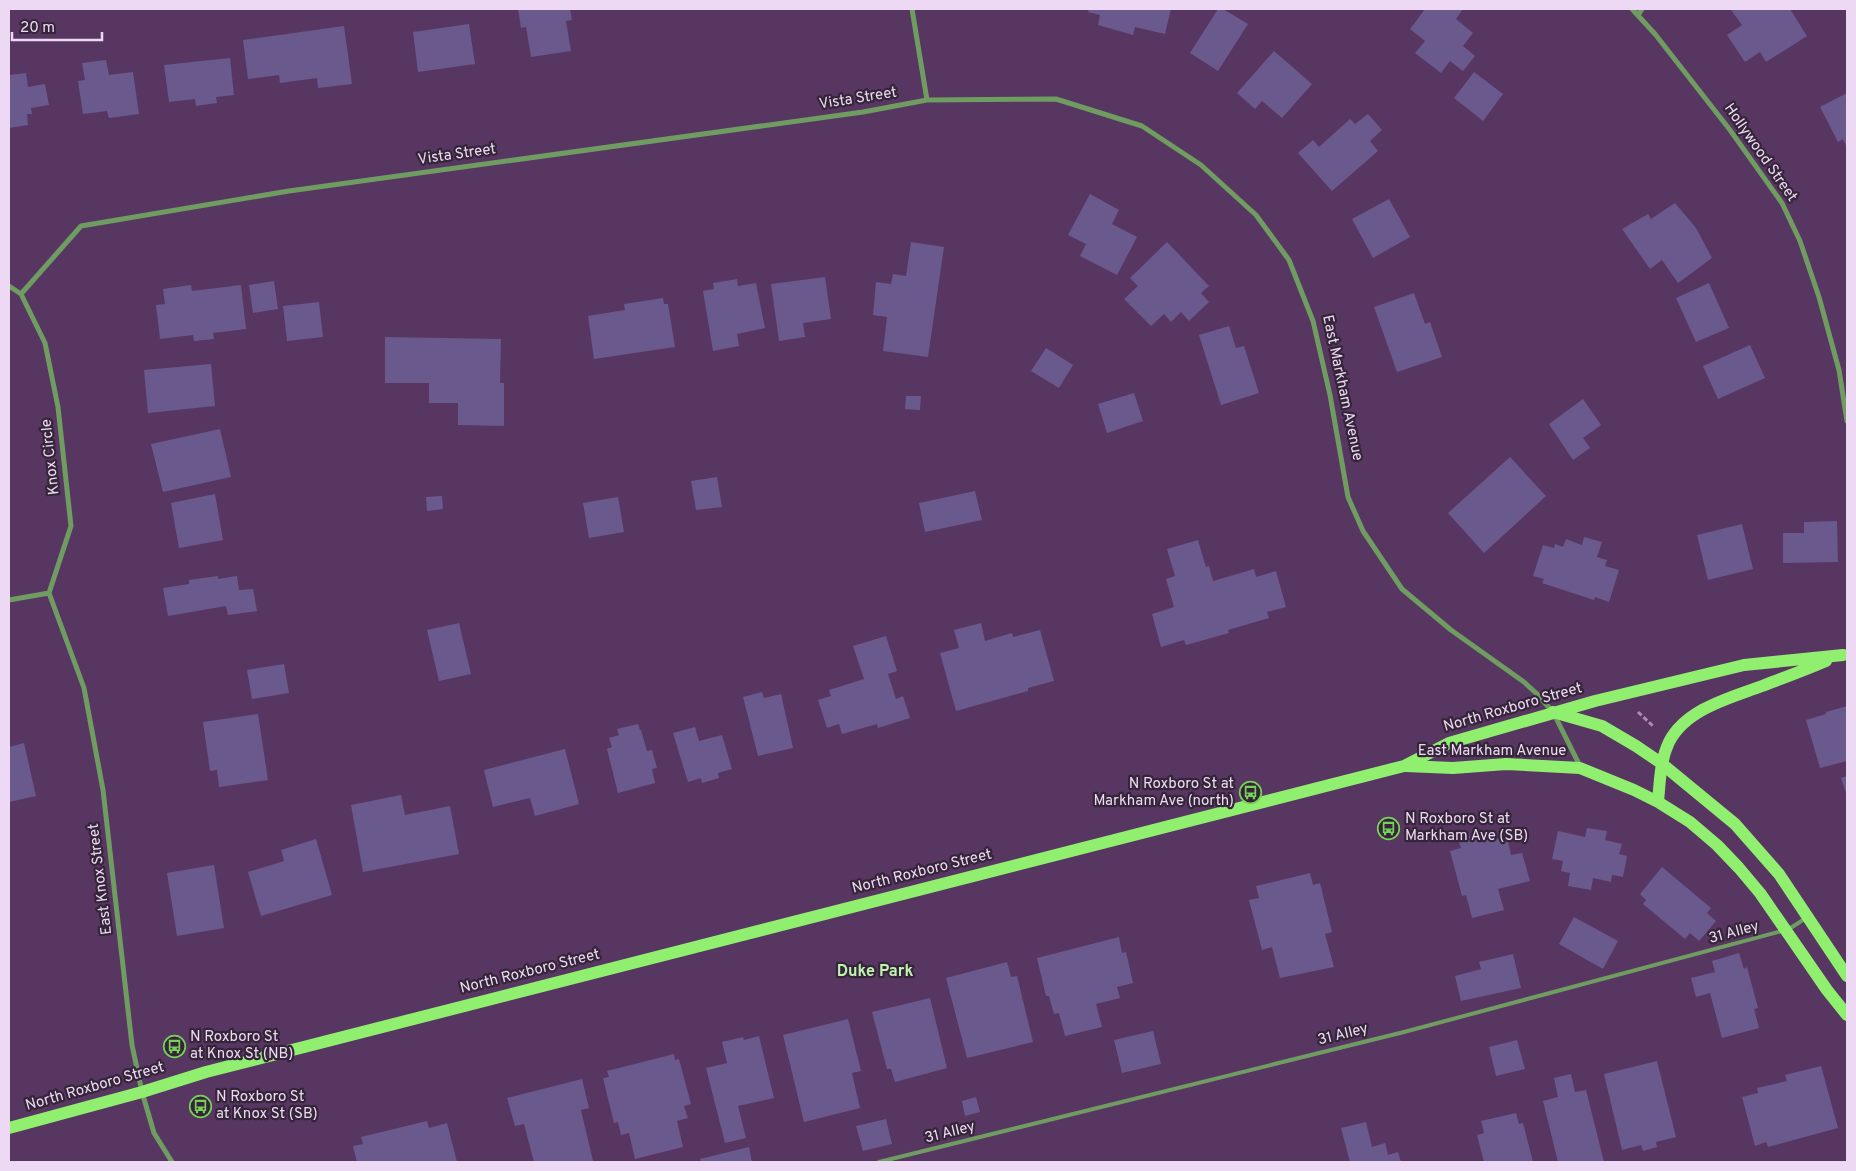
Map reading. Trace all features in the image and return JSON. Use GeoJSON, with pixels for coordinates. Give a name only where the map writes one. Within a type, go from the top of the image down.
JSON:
{"type":"FeatureCollection","features":[{"type":"Feature","properties":{"kind":"main road","name":"North Roxboro Street"},"geometry":{"type":"LineString","coordinates":[[9,1128],[142,1092],[216,1069],[1404,766],[1449,743],[1553,712],[1744,665],[1845,654]]}},
{"type":"Feature","properties":{"kind":"main road","name":"North Roxboro Street"},"geometry":{"type":"LineString","coordinates":[[1658,802],[1661,764],[1670,741],[1678,729],[1691,717],[1728,699],[1845,654]]}},
{"type":"Feature","properties":{"kind":"main road"},"geometry":{"type":"LineString","coordinates":[[1553,712],[1602,726],[1636,746],[1735,824],[1779,874],[1847,976]]}},
{"type":"Feature","properties":{"kind":"main road","name":"East Markham Avenue"},"geometry":{"type":"LineString","coordinates":[[1404,766],[1454,768],[1506,764],[1580,768],[1658,802],[1690,822],[1717,845],[1760,893],[1827,990],[1847,1015]]}},
{"type":"Feature","properties":{"kind":"street"},"geometry":{"type":"LineString","coordinates":[[912,9],[927,100]]}},
{"type":"Feature","properties":{"kind":"street","name":"Hollywood Street"},"geometry":{"type":"LineString","coordinates":[[1632,9],[1656,34],[1730,130],[1782,203],[1800,242],[1819,297],[1838,370],[1847,421]]}},
{"type":"Feature","properties":{"kind":"street"},"geometry":{"type":"LineString","coordinates":[[1638,15],[1642,9]]}},
{"type":"Feature","properties":{"kind":"street","name":"East Markham Avenue"},"geometry":{"type":"LineString","coordinates":[[927,100],[1056,99],[1142,126],[1201,165],[1256,216],[1289,260],[1313,321],[1330,395],[1348,497],[1363,531],[1402,588],[1452,630],[1524,682],[1553,712],[1580,768]]}},
{"type":"Feature","properties":{"kind":"street","name":"Vista Street"},"geometry":{"type":"LineString","coordinates":[[21,294],[81,226],[289,192],[863,112],[927,100]]}},
{"type":"Feature","properties":{"kind":"street"},"geometry":{"type":"LineString","coordinates":[[9,286],[21,294]]}},
{"type":"Feature","properties":{"kind":"street","name":"Knox Circle"},"geometry":{"type":"LineString","coordinates":[[21,294],[45,343],[58,407],[71,526],[49,593]]}},
{"type":"Feature","properties":{"kind":"street"},"geometry":{"type":"LineString","coordinates":[[9,600],[49,593]]}},
{"type":"Feature","properties":{"kind":"street","name":"East Knox Street"},"geometry":{"type":"LineString","coordinates":[[49,593],[86,697],[103,790],[132,1045],[142,1092],[154,1133],[172,1162]]}},
{"type":"Feature","properties":{"kind":"lane","name":"31 Alley"},"geometry":{"type":"LineString","coordinates":[[879,1162],[1395,1034],[1785,931],[1808,917]]}},
{"type":"Feature","properties":{"kind":"path"},"geometry":{"type":"LineString","coordinates":[[1633,705],[1644,719],[1658,731]]}},
{"type":"Feature","properties":{"kind":"building"},"geometry":{"type":"Polygon","coordinates":[[[518,9],[570,9],[572,20],[566,21],[571,51],[531,57],[526,27],[521,28],[518,9]]]}},
{"type":"Feature","properties":{"kind":"building"},"geometry":{"type":"Polygon","coordinates":[[[1089,9],[1171,9],[1165,34],[1135,27],[1133,35],[1098,25],[1100,15],[1088,12],[1089,9]]]}},
{"type":"Feature","properties":{"kind":"building"},"geometry":{"type":"Polygon","coordinates":[[[1218,9],[1223,9],[1248,24],[1218,71],[1190,53],[1218,9]]]}},
{"type":"Feature","properties":{"kind":"building"},"geometry":{"type":"Polygon","coordinates":[[[1425,9],[1463,9],[1456,19],[1473,33],[1463,46],[1475,56],[1463,71],[1450,61],[1441,73],[1415,53],[1425,41],[1410,29],[1425,9]]]}},
{"type":"Feature","properties":{"kind":"building"},"geometry":{"type":"Polygon","coordinates":[[[1790,9],[1807,36],[1766,62],[1760,52],[1745,62],[1727,35],[1742,25],[1731,10],[1790,9]]]}},
{"type":"Feature","properties":{"kind":"building"},"geometry":{"type":"Polygon","coordinates":[[[469,24],[475,64],[418,72],[413,32],[469,24]]]}},
{"type":"Feature","properties":{"kind":"building"},"geometry":{"type":"Polygon","coordinates":[[[344,26],[352,84],[318,88],[317,78],[280,83],[279,75],[248,79],[243,40],[344,26]]]}},
{"type":"Feature","properties":{"kind":"building"},"geometry":{"type":"Polygon","coordinates":[[[1274,51],[1312,84],[1282,118],[1262,101],[1255,109],[1237,93],[1274,51]]]}},
{"type":"Feature","properties":{"kind":"building"},"geometry":{"type":"Polygon","coordinates":[[[230,58],[234,95],[216,97],[217,103],[196,106],[195,99],[169,102],[164,65],[230,58]]]}},
{"type":"Feature","properties":{"kind":"building"},"geometry":{"type":"Polygon","coordinates":[[[106,60],[109,75],[133,72],[139,114],[109,118],[107,111],[83,114],[78,81],[85,80],[82,63],[106,60]]]}},
{"type":"Feature","properties":{"kind":"building"},"geometry":{"type":"Polygon","coordinates":[[[1474,72],[1503,94],[1483,121],[1454,98],[1474,72]]]}},
{"type":"Feature","properties":{"kind":"building"},"geometry":{"type":"Polygon","coordinates":[[[26,73],[28,87],[45,84],[49,105],[31,108],[32,114],[27,114],[28,125],[9,128],[9,75],[26,73]]]}},
{"type":"Feature","properties":{"kind":"building"},"geometry":{"type":"Polygon","coordinates":[[[1847,93],[1847,148],[1843,139],[1838,142],[1820,107],[1847,93]]]}},
{"type":"Feature","properties":{"kind":"building"},"geometry":{"type":"Polygon","coordinates":[[[1368,114],[1382,130],[1370,141],[1378,151],[1332,191],[1298,153],[1313,140],[1319,147],[1350,119],[1355,124],[1368,114]]]}},
{"type":"Feature","properties":{"kind":"building"},"geometry":{"type":"Polygon","coordinates":[[[1090,194],[1119,210],[1112,224],[1137,237],[1117,275],[1080,256],[1086,244],[1068,235],[1090,194]]]}},
{"type":"Feature","properties":{"kind":"building"},"geometry":{"type":"Polygon","coordinates":[[[1389,199],[1410,237],[1373,258],[1352,219],[1389,199]]]}},
{"type":"Feature","properties":{"kind":"building"},"geometry":{"type":"Polygon","coordinates":[[[1675,203],[1696,228],[1712,258],[1678,283],[1662,260],[1650,269],[1622,229],[1648,214],[1651,219],[1675,203]]]}},
{"type":"Feature","properties":{"kind":"building"},"geometry":{"type":"Polygon","coordinates":[[[911,242],[944,247],[928,357],[883,351],[887,317],[873,315],[876,282],[891,284],[893,274],[906,276],[911,242]]]}},
{"type":"Feature","properties":{"kind":"building"},"geometry":{"type":"Polygon","coordinates":[[[1167,242],[1209,286],[1201,293],[1209,302],[1189,321],[1181,312],[1171,322],[1164,314],[1151,326],[1124,299],[1138,286],[1130,278],[1167,242]]]}},
{"type":"Feature","properties":{"kind":"building"},"geometry":{"type":"Polygon","coordinates":[[[825,277],[831,319],[803,323],[805,337],[779,341],[771,284],[825,277]]]}},
{"type":"Feature","properties":{"kind":"building"},"geometry":{"type":"Polygon","coordinates":[[[737,279],[738,286],[756,283],[765,328],[737,334],[739,346],[713,351],[703,291],[714,289],[713,283],[737,279]]]}},
{"type":"Feature","properties":{"kind":"building"},"geometry":{"type":"Polygon","coordinates":[[[274,281],[278,309],[253,313],[249,285],[274,281]]]}},
{"type":"Feature","properties":{"kind":"building"},"geometry":{"type":"Polygon","coordinates":[[[1709,283],[1729,328],[1696,342],[1676,298],[1709,283]]]}},
{"type":"Feature","properties":{"kind":"building"},"geometry":{"type":"Polygon","coordinates":[[[191,285],[192,291],[241,285],[246,329],[213,333],[214,339],[194,341],[193,335],[160,339],[156,305],[165,304],[163,289],[191,285]]]}},
{"type":"Feature","properties":{"kind":"building"},"geometry":{"type":"Polygon","coordinates":[[[1414,293],[1425,324],[1430,322],[1442,357],[1397,372],[1374,307],[1414,293]]]}},
{"type":"Feature","properties":{"kind":"building"},"geometry":{"type":"Polygon","coordinates":[[[663,298],[664,304],[668,304],[675,347],[594,359],[588,316],[625,310],[624,304],[663,298]]]}},
{"type":"Feature","properties":{"kind":"building"},"geometry":{"type":"Polygon","coordinates":[[[319,302],[323,337],[287,341],[283,306],[319,302]]]}},
{"type":"Feature","properties":{"kind":"building"},"geometry":{"type":"Polygon","coordinates":[[[1229,326],[1236,348],[1244,346],[1259,393],[1221,405],[1199,335],[1229,326]]]}},
{"type":"Feature","properties":{"kind":"building"},"geometry":{"type":"Polygon","coordinates":[[[385,337],[501,339],[500,383],[504,383],[504,426],[458,425],[458,403],[429,403],[429,383],[385,383],[385,337]]]}},
{"type":"Feature","properties":{"kind":"building"},"geometry":{"type":"Polygon","coordinates":[[[1750,345],[1765,378],[1718,399],[1703,366],[1750,345]]]}},
{"type":"Feature","properties":{"kind":"building"},"geometry":{"type":"Polygon","coordinates":[[[1046,348],[1073,365],[1059,388],[1031,371],[1046,348]]]}},
{"type":"Feature","properties":{"kind":"building"},"geometry":{"type":"Polygon","coordinates":[[[211,364],[215,406],[148,413],[144,370],[211,364]]]}},
{"type":"Feature","properties":{"kind":"building"},"geometry":{"type":"Polygon","coordinates":[[[1134,393],[1143,421],[1107,433],[1098,404],[1134,393]]]}},
{"type":"Feature","properties":{"kind":"building"},"geometry":{"type":"Polygon","coordinates":[[[906,396],[921,396],[920,410],[905,409],[906,396]]]}},
{"type":"Feature","properties":{"kind":"building"},"geometry":{"type":"Polygon","coordinates":[[[1583,399],[1601,425],[1583,438],[1590,448],[1573,460],[1549,424],[1583,399]]]}},
{"type":"Feature","properties":{"kind":"building"},"geometry":{"type":"Polygon","coordinates":[[[220,429],[231,477],[163,492],[151,444],[220,429]]]}},
{"type":"Feature","properties":{"kind":"building"},"geometry":{"type":"Polygon","coordinates":[[[1510,457],[1546,496],[1484,553],[1448,513],[1510,457]]]}},
{"type":"Feature","properties":{"kind":"building"},"geometry":{"type":"Polygon","coordinates":[[[717,477],[722,507],[696,510],[691,481],[717,477]]]}},
{"type":"Feature","properties":{"kind":"building"},"geometry":{"type":"Polygon","coordinates":[[[975,491],[982,520],[925,532],[919,503],[975,491]]]}},
{"type":"Feature","properties":{"kind":"building"},"geometry":{"type":"Polygon","coordinates":[[[215,494],[223,540],[179,548],[171,503],[215,494]]]}},
{"type":"Feature","properties":{"kind":"building"},"geometry":{"type":"Polygon","coordinates":[[[442,496],[443,509],[427,511],[426,497],[442,496]]]}},
{"type":"Feature","properties":{"kind":"building"},"geometry":{"type":"Polygon","coordinates":[[[618,497],[624,532],[589,538],[583,503],[618,497]]]}},
{"type":"Feature","properties":{"kind":"building"},"geometry":{"type":"Polygon","coordinates":[[[1837,521],[1838,562],[1783,563],[1783,533],[1804,533],[1804,522],[1837,521]]]}},
{"type":"Feature","properties":{"kind":"building"},"geometry":{"type":"Polygon","coordinates":[[[1742,524],[1753,569],[1708,580],[1697,535],[1742,524]]]}},
{"type":"Feature","properties":{"kind":"building"},"geometry":{"type":"Polygon","coordinates":[[[1584,537],[1602,542],[1597,557],[1607,560],[1605,566],[1619,570],[1609,602],[1595,597],[1594,600],[1542,583],[1544,579],[1533,576],[1543,545],[1554,548],[1555,544],[1563,547],[1566,539],[1582,545],[1584,537]]]}},
{"type":"Feature","properties":{"kind":"building"},"geometry":{"type":"Polygon","coordinates":[[[1198,540],[1206,567],[1209,566],[1213,581],[1254,569],[1256,577],[1276,571],[1286,607],[1267,612],[1269,618],[1228,630],[1229,633],[1186,645],[1184,640],[1161,647],[1152,614],[1174,607],[1166,579],[1175,576],[1167,549],[1198,540]]]}},
{"type":"Feature","properties":{"kind":"building"},"geometry":{"type":"Polygon","coordinates":[[[218,576],[218,579],[237,576],[239,590],[253,589],[257,611],[228,615],[226,606],[168,616],[163,588],[189,584],[189,580],[218,576]]]}},
{"type":"Feature","properties":{"kind":"building"},"geometry":{"type":"Polygon","coordinates":[[[459,623],[471,674],[439,681],[427,630],[459,623]]]}},
{"type":"Feature","properties":{"kind":"building"},"geometry":{"type":"Polygon","coordinates":[[[981,623],[985,641],[1012,633],[1013,637],[1040,630],[1054,681],[1028,688],[1028,691],[956,711],[940,653],[959,648],[954,630],[981,623]]]}},
{"type":"Feature","properties":{"kind":"building"},"geometry":{"type":"Polygon","coordinates":[[[886,636],[897,671],[888,674],[896,699],[903,696],[910,718],[878,728],[877,724],[842,734],[839,724],[827,728],[818,700],[831,696],[829,690],[864,679],[853,646],[886,636]]]}},
{"type":"Feature","properties":{"kind":"building"},"geometry":{"type":"Polygon","coordinates":[[[284,664],[289,693],[252,699],[247,670],[284,664]]]}},
{"type":"Feature","properties":{"kind":"building"},"geometry":{"type":"Polygon","coordinates":[[[762,692],[764,698],[781,694],[793,748],[758,756],[743,697],[762,692]]]}},
{"type":"Feature","properties":{"kind":"building"},"geometry":{"type":"Polygon","coordinates":[[[1847,706],[1847,761],[1820,768],[1806,720],[1847,706]]]}},
{"type":"Feature","properties":{"kind":"building"},"geometry":{"type":"Polygon","coordinates":[[[258,714],[268,780],[219,787],[217,770],[210,771],[203,722],[258,714]]]}},
{"type":"Feature","properties":{"kind":"building"},"geometry":{"type":"Polygon","coordinates":[[[638,724],[647,751],[652,750],[657,768],[652,769],[655,783],[618,793],[607,749],[612,747],[609,738],[619,735],[617,729],[638,724]]]}},
{"type":"Feature","properties":{"kind":"building"},"geometry":{"type":"Polygon","coordinates":[[[695,727],[699,741],[722,735],[732,769],[718,773],[719,778],[702,783],[701,778],[688,782],[673,733],[695,727]]]}},
{"type":"Feature","properties":{"kind":"building"},"geometry":{"type":"Polygon","coordinates":[[[24,743],[36,796],[9,802],[9,747],[24,743]]]}},
{"type":"Feature","properties":{"kind":"building"},"geometry":{"type":"Polygon","coordinates":[[[565,749],[579,804],[535,816],[530,798],[493,807],[484,770],[565,749]]]}},
{"type":"Feature","properties":{"kind":"building"},"geometry":{"type":"Polygon","coordinates":[[[1847,776],[1847,796],[1841,778],[1847,776]]]}},
{"type":"Feature","properties":{"kind":"building"},"geometry":{"type":"Polygon","coordinates":[[[401,795],[405,815],[450,806],[459,854],[363,872],[351,805],[401,795]]]}},
{"type":"Feature","properties":{"kind":"building"},"geometry":{"type":"Polygon","coordinates":[[[1587,828],[1607,831],[1605,840],[1622,844],[1619,854],[1627,856],[1623,877],[1612,875],[1611,882],[1593,878],[1591,890],[1568,886],[1570,873],[1561,871],[1563,861],[1552,859],[1558,831],[1585,837],[1587,828]]]}},
{"type":"Feature","properties":{"kind":"building"},"geometry":{"type":"Polygon","coordinates":[[[1489,831],[1492,840],[1507,837],[1511,855],[1522,853],[1530,881],[1498,889],[1504,910],[1472,918],[1466,895],[1462,896],[1450,851],[1461,848],[1458,839],[1489,831]]]}},
{"type":"Feature","properties":{"kind":"building"},"geometry":{"type":"Polygon","coordinates":[[[316,839],[332,895],[261,916],[248,872],[284,861],[281,850],[316,839]]]}},
{"type":"Feature","properties":{"kind":"building"},"geometry":{"type":"Polygon","coordinates":[[[214,865],[224,928],[177,936],[167,873],[214,865]]]}},
{"type":"Feature","properties":{"kind":"building"},"geometry":{"type":"Polygon","coordinates":[[[1662,867],[1711,908],[1707,913],[1716,921],[1699,941],[1690,933],[1685,939],[1643,904],[1646,900],[1640,894],[1662,867]]]}},
{"type":"Feature","properties":{"kind":"building"},"geometry":{"type":"Polygon","coordinates":[[[1310,873],[1313,885],[1320,883],[1332,932],[1325,934],[1334,967],[1280,978],[1272,947],[1262,950],[1249,900],[1259,898],[1256,886],[1310,873]]]}},
{"type":"Feature","properties":{"kind":"building"},"geometry":{"type":"Polygon","coordinates":[[[1574,917],[1618,941],[1603,969],[1559,944],[1574,917]]]}},
{"type":"Feature","properties":{"kind":"building"},"geometry":{"type":"Polygon","coordinates":[[[1119,937],[1122,953],[1126,952],[1133,983],[1117,987],[1120,998],[1096,1004],[1102,1027],[1065,1036],[1059,1013],[1054,1014],[1049,996],[1046,996],[1037,958],[1119,937]]]}},
{"type":"Feature","properties":{"kind":"building"},"geometry":{"type":"Polygon","coordinates":[[[1739,953],[1744,969],[1747,967],[1758,1008],[1754,1009],[1759,1028],[1722,1038],[1710,993],[1696,997],[1691,978],[1715,972],[1712,961],[1739,953]]]}},
{"type":"Feature","properties":{"kind":"building"},"geometry":{"type":"Polygon","coordinates":[[[1513,954],[1521,988],[1461,1001],[1455,976],[1481,969],[1479,962],[1513,954]]]}},
{"type":"Feature","properties":{"kind":"building"},"geometry":{"type":"Polygon","coordinates":[[[1007,962],[1011,977],[1017,976],[1033,1042],[967,1058],[946,978],[1007,962]]]}},
{"type":"Feature","properties":{"kind":"building"},"geometry":{"type":"Polygon","coordinates":[[[930,998],[947,1068],[895,1082],[891,1069],[887,1069],[872,1012],[930,998]]]}},
{"type":"Feature","properties":{"kind":"building"},"geometry":{"type":"Polygon","coordinates":[[[848,1019],[861,1071],[852,1073],[860,1108],[804,1122],[783,1035],[848,1019]]]}},
{"type":"Feature","properties":{"kind":"building"},"geometry":{"type":"Polygon","coordinates":[[[1153,1031],[1161,1064],[1122,1073],[1114,1040],[1153,1031]]]}},
{"type":"Feature","properties":{"kind":"building"},"geometry":{"type":"Polygon","coordinates":[[[759,1036],[774,1098],[738,1106],[746,1138],[725,1143],[706,1068],[727,1063],[722,1042],[743,1037],[744,1040],[759,1036]]]}},
{"type":"Feature","properties":{"kind":"building"},"geometry":{"type":"Polygon","coordinates":[[[1517,1040],[1525,1069],[1496,1076],[1489,1047],[1517,1040]]]}},
{"type":"Feature","properties":{"kind":"building"},"geometry":{"type":"Polygon","coordinates":[[[674,1054],[675,1060],[679,1059],[691,1104],[684,1106],[688,1118],[677,1121],[683,1147],[635,1159],[629,1133],[621,1135],[618,1122],[614,1123],[603,1078],[609,1077],[607,1071],[674,1054]]]}},
{"type":"Feature","properties":{"kind":"building"},"geometry":{"type":"Polygon","coordinates":[[[1657,1061],[1676,1137],[1656,1142],[1657,1147],[1643,1151],[1641,1145],[1622,1150],[1604,1074],[1657,1061]]]}},
{"type":"Feature","properties":{"kind":"building"},"geometry":{"type":"Polygon","coordinates":[[[1821,1066],[1838,1128],[1768,1147],[1766,1142],[1755,1146],[1742,1097],[1758,1093],[1757,1088],[1787,1081],[1785,1075],[1821,1066]]]}},
{"type":"Feature","properties":{"kind":"building"},"geometry":{"type":"Polygon","coordinates":[[[1571,1074],[1575,1092],[1586,1090],[1604,1162],[1558,1162],[1543,1101],[1558,1097],[1554,1078],[1571,1074]]]}},
{"type":"Feature","properties":{"kind":"building"},"geometry":{"type":"Polygon","coordinates":[[[582,1079],[589,1108],[581,1110],[593,1161],[534,1162],[524,1124],[515,1126],[507,1098],[582,1079]]]}},
{"type":"Feature","properties":{"kind":"building"},"geometry":{"type":"Polygon","coordinates":[[[976,1097],[980,1112],[965,1116],[962,1101],[976,1097]]]}},
{"type":"Feature","properties":{"kind":"building"},"geometry":{"type":"Polygon","coordinates":[[[1516,1113],[1519,1124],[1523,1123],[1533,1162],[1484,1162],[1477,1135],[1484,1133],[1481,1121],[1516,1113]]]}},
{"type":"Feature","properties":{"kind":"building"},"geometry":{"type":"Polygon","coordinates":[[[886,1119],[892,1144],[863,1151],[856,1126],[886,1119]]]}},
{"type":"Feature","properties":{"kind":"building"},"geometry":{"type":"Polygon","coordinates":[[[427,1121],[429,1128],[447,1123],[457,1162],[357,1162],[353,1146],[363,1144],[361,1137],[427,1121]]]}},
{"type":"Feature","properties":{"kind":"building"},"geometry":{"type":"Polygon","coordinates":[[[1366,1122],[1372,1147],[1385,1143],[1388,1155],[1398,1152],[1401,1162],[1350,1162],[1341,1128],[1366,1122]]]}},
{"type":"Feature","properties":{"kind":"building"},"geometry":{"type":"Polygon","coordinates":[[[749,1147],[752,1162],[701,1162],[700,1159],[749,1147]]]}},
{"type":"Feature","properties":{"kind":"place","name":"N Roxboro St at Markham Ave (north)"},"geometry":{"type":"Point","coordinates":[1250,793]}},
{"type":"Feature","properties":{"kind":"place","name":"N Roxboro St at Markham Ave (SB)"},"geometry":{"type":"Point","coordinates":[1389,828]}},
{"type":"Feature","properties":{"kind":"place","name":"N Roxboro St at Knox St (NB)"},"geometry":{"type":"Point","coordinates":[174,1046]}},
{"type":"Feature","properties":{"kind":"place","name":"N Roxboro St at Knox St (SB)"},"geometry":{"type":"Point","coordinates":[200,1106]}},
{"type":"Feature","properties":{"kind":"district","name":"Duke Park"},"geometry":{"type":"Point","coordinates":[875,972]}}]}
